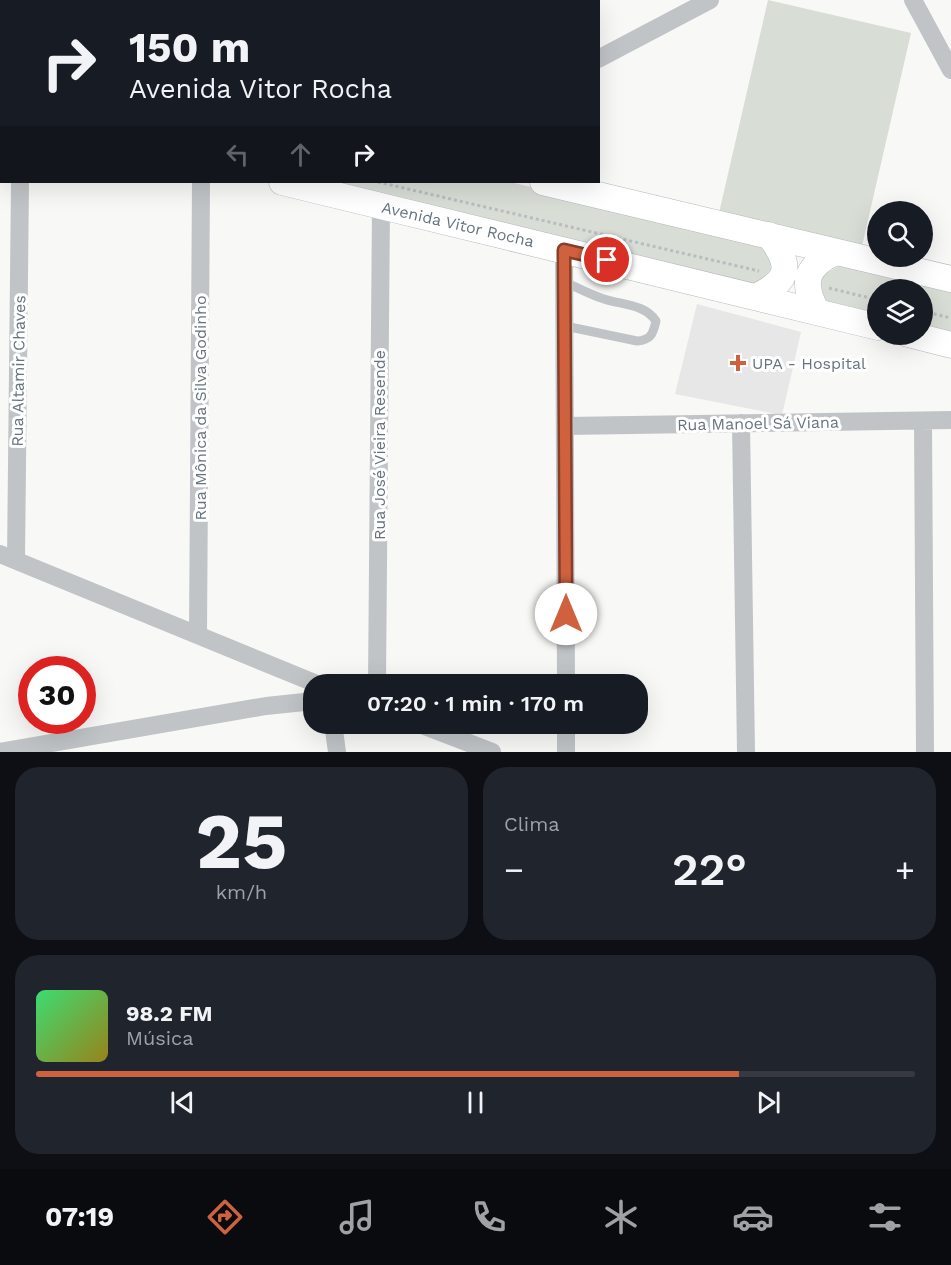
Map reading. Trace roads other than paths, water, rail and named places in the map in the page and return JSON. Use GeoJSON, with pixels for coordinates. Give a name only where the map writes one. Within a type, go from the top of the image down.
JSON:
{"type":"FeatureCollection","features":[{"type":"Feature","properties":{"kind":"street"},"geometry":{"type":"LineString","coordinates":[[600,58],[710,0]]}},
{"type":"Feature","properties":{"kind":"street"},"geometry":{"type":"LineString","coordinates":[[913,0],[951,70]]}},
{"type":"Feature","properties":{"kind":"street","name":"Rua Altamir Chaves"},"geometry":{"type":"LineString","coordinates":[[6,560],[20,183]]}},
{"type":"Feature","properties":{"kind":"street","name":"Rua Mônica da Silva Godinho"},"geometry":{"type":"LineString","coordinates":[[198,635],[201,183]]}},
{"type":"Feature","properties":{"kind":"street","name":"Avenida Vitor Rocha"},"geometry":{"type":"LineString","coordinates":[[290,183],[379,194],[564,250],[867,324]]}},
{"type":"Feature","properties":{"kind":"street"},"geometry":{"type":"LineString","coordinates":[[547,183],[951,279]]}},
{"type":"Feature","properties":{"kind":"street","name":"Rua José Vieira Resende"},"geometry":{"type":"LineString","coordinates":[[377,674],[379,194]]}},
{"type":"Feature","properties":{"kind":"street"},"geometry":{"type":"LineString","coordinates":[[769,235],[817,312]]}},
{"type":"Feature","properties":{"kind":"street"},"geometry":{"type":"LineString","coordinates":[[564,250],[566,674]]}},
{"type":"Feature","properties":{"kind":"street"},"geometry":{"type":"LineString","coordinates":[[755,297],[812,271],[819,260],[836,252]]}},
{"type":"Feature","properties":{"kind":"street"},"geometry":{"type":"LineString","coordinates":[[933,340],[951,345]]}},
{"type":"Feature","properties":{"kind":"street","name":"Rua Manoel Sá Viana"},"geometry":{"type":"LineString","coordinates":[[565,426],[951,420]]}},
{"type":"Feature","properties":{"kind":"street"},"geometry":{"type":"LineString","coordinates":[[923,421],[925,752]]}},
{"type":"Feature","properties":{"kind":"street"},"geometry":{"type":"LineString","coordinates":[[741,423],[746,752]]}},
{"type":"Feature","properties":{"kind":"street"},"geometry":{"type":"LineString","coordinates":[[6,560],[303,678]]}},
{"type":"Feature","properties":{"kind":"street"},"geometry":{"type":"LineString","coordinates":[[0,752],[303,701]]}},
{"type":"Feature","properties":{"kind":"street"},"geometry":{"type":"LineString","coordinates":[[335,734],[337,752]]}},
{"type":"Feature","properties":{"kind":"street"},"geometry":{"type":"LineString","coordinates":[[445,734],[492,752]]}},
{"type":"Feature","properties":{"kind":"street"},"geometry":{"type":"LineString","coordinates":[[566,734],[566,752]]}},
{"type":"Feature","properties":{"kind":"lane"},"geometry":{"type":"LineString","coordinates":[[565,282],[605,299],[644,309],[656,321],[653,335],[646,340],[638,341],[565,326]]}},
{"type":"Feature","properties":{"kind":"place","name":"UPA - Hospital"},"geometry":{"type":"Point","coordinates":[738,363]}}]}
